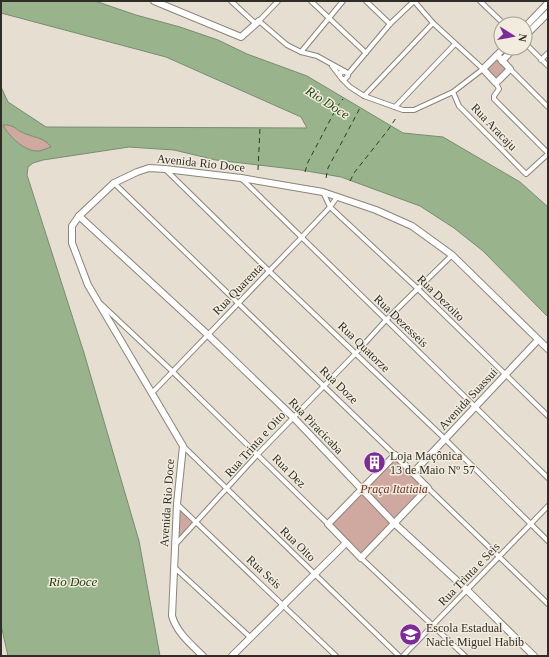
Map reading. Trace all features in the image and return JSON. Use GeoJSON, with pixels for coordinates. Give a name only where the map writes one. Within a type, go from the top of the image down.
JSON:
{"type":"FeatureCollection","features":[{"type":"Feature","properties":{"kind":"street"},"geometry":{"type":"LineString","coordinates":[[154,1],[241,37],[278,1]]}},
{"type":"Feature","properties":{"kind":"street"},"geometry":{"type":"LineString","coordinates":[[231,1],[257,23],[287,45],[301,52],[317,56],[347,73]]}},
{"type":"Feature","properties":{"kind":"street"},"geometry":{"type":"LineString","coordinates":[[311,1],[366,53]]}},
{"type":"Feature","properties":{"kind":"street"},"geometry":{"type":"LineString","coordinates":[[301,52],[343,1]]}},
{"type":"Feature","properties":{"kind":"street"},"geometry":{"type":"LineString","coordinates":[[366,1],[390,24]]}},
{"type":"Feature","properties":{"kind":"street"},"geometry":{"type":"LineString","coordinates":[[344,80],[347,77],[347,73],[390,24],[414,1],[432,23],[483,69],[496,83],[499,89],[494,96],[494,99],[548,154]]}},
{"type":"Feature","properties":{"kind":"street"},"geometry":{"type":"LineString","coordinates":[[480,1],[496,16]]}},
{"type":"Feature","properties":{"kind":"street"},"geometry":{"type":"LineString","coordinates":[[533,18],[548,3]]}},
{"type":"Feature","properties":{"kind":"street"},"geometry":{"type":"LineString","coordinates":[[533,28],[548,13]]}},
{"type":"Feature","properties":{"kind":"street"},"geometry":{"type":"LineString","coordinates":[[364,96],[432,23]]}},
{"type":"Feature","properties":{"kind":"street"},"geometry":{"type":"LineString","coordinates":[[395,107],[455,44]]}},
{"type":"Feature","properties":{"kind":"street"},"geometry":{"type":"LineString","coordinates":[[533,51],[548,66]]}},
{"type":"Feature","properties":{"kind":"street"},"geometry":{"type":"LineString","coordinates":[[542,60],[548,53]]}},
{"type":"Feature","properties":{"kind":"street"},"geometry":{"type":"LineString","coordinates":[[330,64],[350,87],[364,96],[403,110],[414,110],[453,92],[483,69],[496,56]]}},
{"type":"Feature","properties":{"kind":"street"},"geometry":{"type":"LineString","coordinates":[[498,56],[548,107]]}},
{"type":"Feature","properties":{"kind":"street"},"geometry":{"type":"LineString","coordinates":[[502,61],[507,56]]}},
{"type":"Feature","properties":{"kind":"street"},"geometry":{"type":"LineString","coordinates":[[496,83],[510,69]]}},
{"type":"Feature","properties":{"kind":"street"},"geometry":{"type":"LineString","coordinates":[[340,75],[342,72],[347,73]]}},
{"type":"Feature","properties":{"kind":"street","name":"Rua Aracaju"},"geometry":{"type":"LineString","coordinates":[[453,92],[459,106],[526,174],[548,154]]}},
{"type":"Feature","properties":{"kind":"street","name":"Avenida Rio Doce"},"geometry":{"type":"LineString","coordinates":[[203,656],[186,640],[174,624],[172,616],[177,504],[183,446],[88,285],[72,243],[72,226],[79,216],[114,183],[149,168],[164,169],[241,178],[323,192],[376,210],[412,226],[452,255],[548,349]]}},
{"type":"Feature","properties":{"kind":"street","name":"Rua Quatorze"},"geometry":{"type":"LineString","coordinates":[[164,169],[268,271],[445,439],[548,541]]}},
{"type":"Feature","properties":{"kind":"street","name":"Rua Dezesseis"},"geometry":{"type":"LineString","coordinates":[[241,178],[548,478]]}},
{"type":"Feature","properties":{"kind":"street","name":"Rua Doze"},"geometry":{"type":"LineString","coordinates":[[114,183],[548,604]]}},
{"type":"Feature","properties":{"kind":"street","name":"Rua Dezoito"},"geometry":{"type":"LineString","coordinates":[[323,192],[330,207],[417,288],[548,416]]}},
{"type":"Feature","properties":{"kind":"street","name":"Rua Quarenta"},"geometry":{"type":"LineString","coordinates":[[152,393],[207,334],[301,238],[330,207],[337,197]]}},
{"type":"Feature","properties":{"kind":"street","name":"Rua Piracicaba"},"geometry":{"type":"LineString","coordinates":[[79,216],[207,334],[293,417],[394,523],[467,590],[534,656]]}},
{"type":"Feature","properties":{"kind":"street","name":"Rua Trinta e Oito"},"geometry":{"type":"LineString","coordinates":[[175,545],[293,417],[417,288],[452,255]]}},
{"type":"Feature","properties":{"kind":"street","name":"Rua Dez"},"geometry":{"type":"LineString","coordinates":[[98,301],[172,371],[361,558],[465,656]]}},
{"type":"Feature","properties":{"kind":"street","name":"Avenida Suassui"},"geometry":{"type":"LineString","coordinates":[[413,473],[538,340]]}},
{"type":"Feature","properties":{"kind":"street","name":"Rua Oito"},"geometry":{"type":"LineString","coordinates":[[183,446],[399,656]]}},
{"type":"Feature","properties":{"kind":"street"},"geometry":{"type":"LineString","coordinates":[[328,524],[395,455]]}},
{"type":"Feature","properties":{"kind":"street"},"geometry":{"type":"LineString","coordinates":[[361,558],[428,488]]}},
{"type":"Feature","properties":{"kind":"street","name":"Rua Seis"},"geometry":{"type":"LineString","coordinates":[[177,504],[336,656]]}},
{"type":"Feature","properties":{"kind":"street","name":"Rua Trinta e Seis"},"geometry":{"type":"LineString","coordinates":[[403,656],[548,506]]}},
{"type":"Feature","properties":{"kind":"street"},"geometry":{"type":"LineString","coordinates":[[232,656],[346,543]]}},
{"type":"Feature","properties":{"kind":"street"},"geometry":{"type":"LineString","coordinates":[[174,567],[251,638]]}},
{"type":"Feature","properties":{"kind":"green space"},"geometry":{"type":"Polygon","coordinates":[[[496,58],[508,69],[496,80],[485,69],[496,58]]]}},
{"type":"Feature","properties":{"kind":"green space"},"geometry":{"type":"Polygon","coordinates":[[[3,125],[14,127],[22,133],[43,140],[52,147],[34,151],[23,147],[14,139],[3,125]]]}},
{"type":"Feature","properties":{"kind":"green space","name":"Praça Itatiaia"},"geometry":{"type":"Polygon","coordinates":[[[394,459],[423,488],[394,518],[364,489],[394,459]]]}},
{"type":"Feature","properties":{"kind":"green space","name":"Praça Itatiaia"},"geometry":{"type":"Polygon","coordinates":[[[361,493],[391,522],[361,553],[331,523],[361,493]]]}},
{"type":"Feature","properties":{"kind":"green space"},"geometry":{"type":"Polygon","coordinates":[[[177,504],[196,523],[175,545],[177,504]]]}},
{"type":"Feature","properties":{"kind":"water","name":"Rio Doce"},"geometry":{"type":"Polygon","coordinates":[[[1,1],[95,1],[218,40],[247,54],[307,76],[403,133],[443,137],[520,182],[548,207],[548,317],[483,251],[454,228],[420,206],[341,177],[301,170],[216,160],[174,150],[129,147],[43,160],[33,163],[28,167],[27,175],[84,353],[139,541],[160,656],[8,656],[1,625],[1,87],[8,102],[46,127],[307,128],[301,117],[166,57],[1,13],[1,1]],[[3,125],[9,134],[28,149],[39,151],[51,147],[43,140],[23,133],[7,125],[3,125]]]}},
{"type":"Feature","properties":{"kind":"ferry route"},"geometry":{"type":"LineString","coordinates":[[305,172],[308,162],[337,107],[343,99]]}},
{"type":"Feature","properties":{"kind":"ferry route"},"geometry":{"type":"LineString","coordinates":[[326,178],[328,168],[360,108]]}},
{"type":"Feature","properties":{"kind":"ferry route"},"geometry":{"type":"LineString","coordinates":[[350,181],[354,173],[396,118]]}},
{"type":"Feature","properties":{"kind":"ferry route"},"geometry":{"type":"LineString","coordinates":[[258,170],[260,128]]}},
{"type":"Feature","properties":{"kind":"place","name":"Loja Maçônica 13 de Maio Nº 57"},"geometry":{"type":"Point","coordinates":[375,463]}},
{"type":"Feature","properties":{"kind":"place","name":"Escola Estadual Nacle Miguel Habib"},"geometry":{"type":"Point","coordinates":[410,635]}}]}
